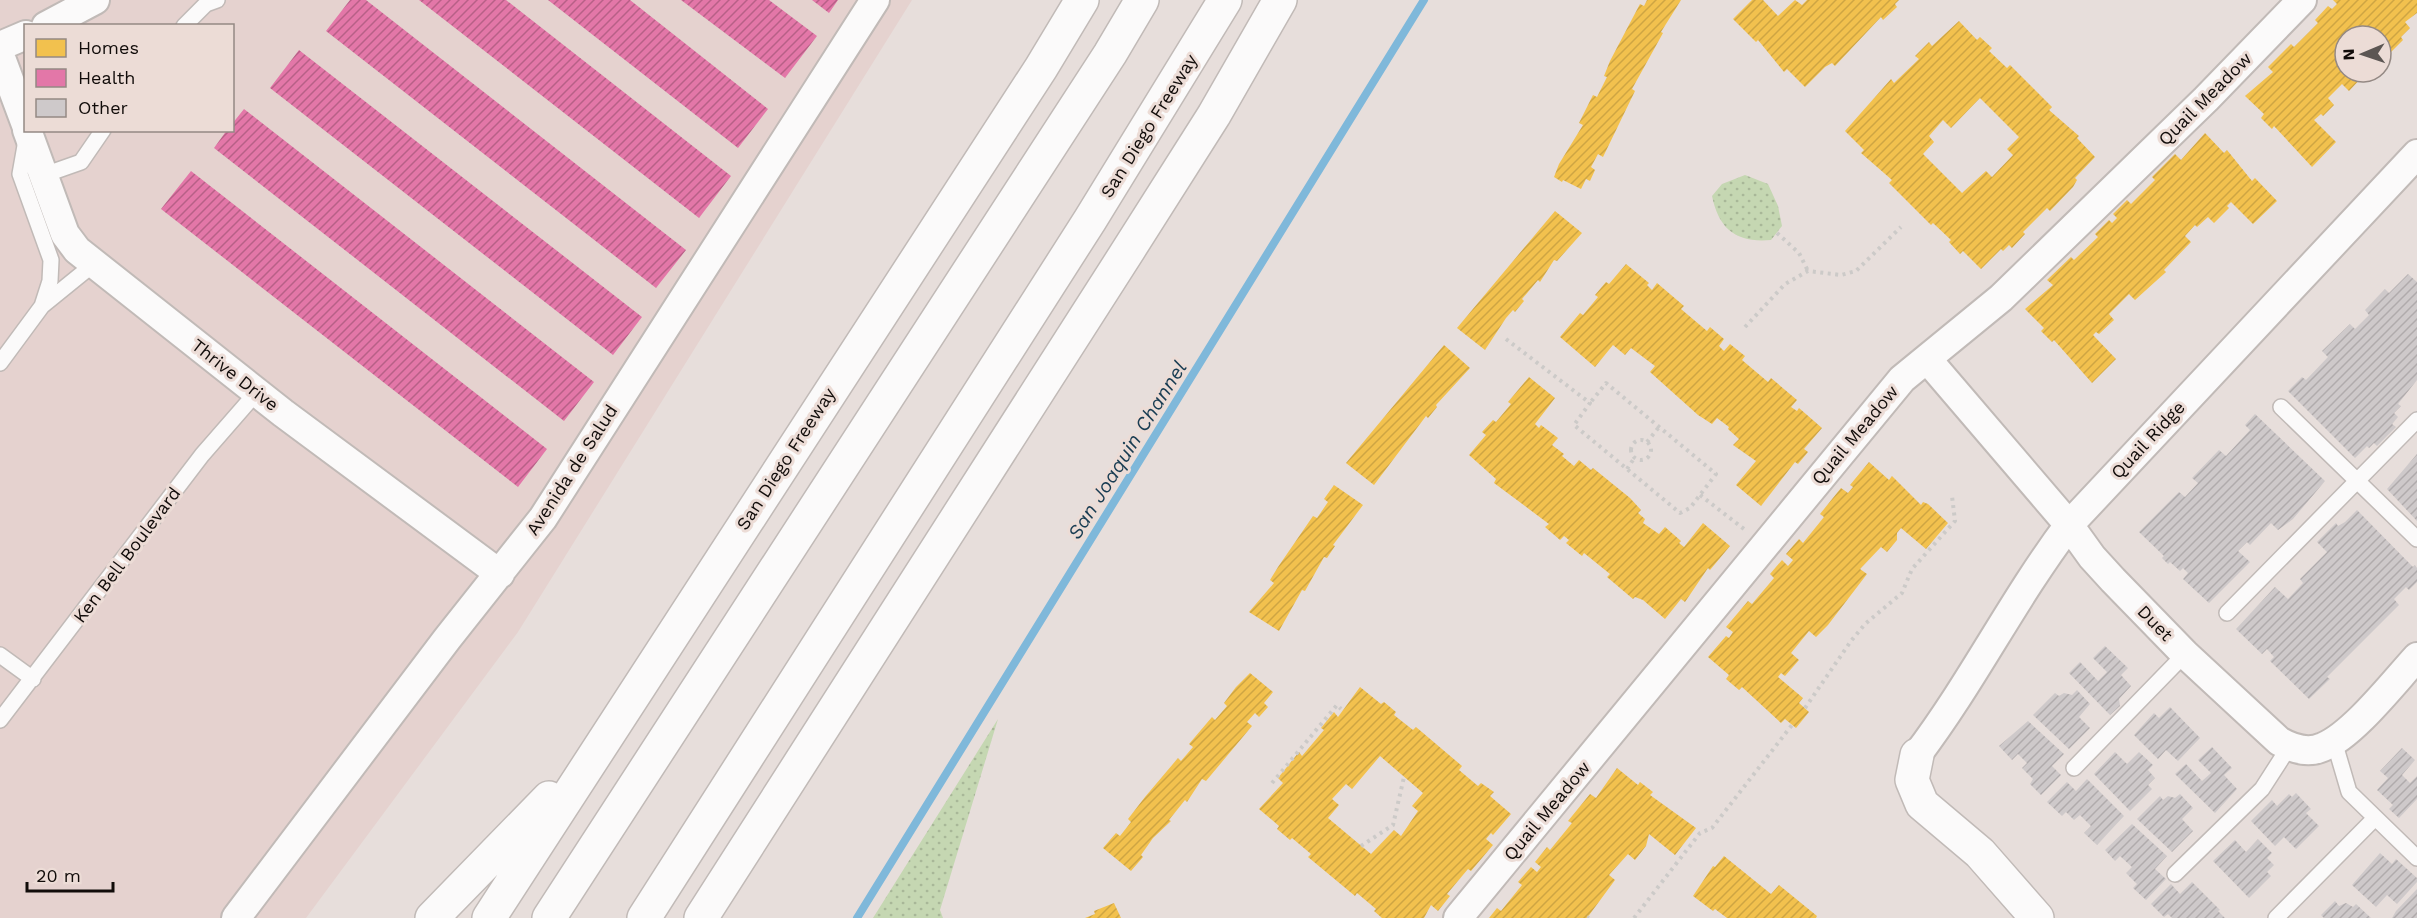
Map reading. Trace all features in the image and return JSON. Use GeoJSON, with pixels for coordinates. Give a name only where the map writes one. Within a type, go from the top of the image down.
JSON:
{"type":"FeatureCollection","features":[{"type":"Feature","properties":{"kind":"main road","name":"San Diego Freeway"},"geometry":{"type":"LineString","coordinates":[[489,918],[1034,78],[1082,0]]}},
{"type":"Feature","properties":{"kind":"main road"},"geometry":{"type":"LineString","coordinates":[[549,918],[1110,54],[1142,0]]}},
{"type":"Feature","properties":{"kind":"main road","name":"San Diego Freeway"},"geometry":{"type":"LineString","coordinates":[[644,918],[1090,220],[1225,0]]}},
{"type":"Feature","properties":{"kind":"main road"},"geometry":{"type":"LineString","coordinates":[[701,918],[1166,192],[1214,115],[1280,0]]}},
{"type":"Feature","properties":{"kind":"main road"},"geometry":{"type":"LineString","coordinates":[[432,918],[598,747]]}},
{"type":"Feature","properties":{"kind":"main road"},"geometry":{"type":"LineString","coordinates":[[1917,755],[1912,780],[1922,804],[1980,854],[2037,918]]}},
{"type":"Feature","properties":{"kind":"street"},"geometry":{"type":"LineString","coordinates":[[50,24],[95,0]]}},
{"type":"Feature","properties":{"kind":"street","name":"Avenida de Salud"},"geometry":{"type":"LineString","coordinates":[[237,918],[294,838],[543,518],[875,0]]}},
{"type":"Feature","properties":{"kind":"street","name":"Quail Meadow"},"geometry":{"type":"LineString","coordinates":[[1458,918],[1902,379],[2001,298],[2206,99],[2302,0]]}},
{"type":"Feature","properties":{"kind":"street"},"geometry":{"type":"LineString","coordinates":[[0,46],[24,36]]}},
{"type":"Feature","properties":{"kind":"street"},"geometry":{"type":"LineString","coordinates":[[0,55],[24,120]]}},
{"type":"Feature","properties":{"kind":"street","name":"Thrive Drive"},"geometry":{"type":"LineString","coordinates":[[28,132],[65,234],[77,250],[257,392],[500,574]]}},
{"type":"Feature","properties":{"kind":"street","name":"Quail Ridge"},"geometry":{"type":"LineString","coordinates":[[1917,755],[1970,680],[2032,575],[2070,525],[2417,154]]}},
{"type":"Feature","properties":{"kind":"street","name":"Duet"},"geometry":{"type":"LineString","coordinates":[[1927,359],[2070,525],[2092,557],[2185,654],[2270,734],[2289,747]]}},
{"type":"Feature","properties":{"kind":"street"},"geometry":{"type":"LineString","coordinates":[[2289,747],[2311,750],[2334,741],[2352,726],[2417,657]]}},
{"type":"Feature","properties":{"kind":"lane"},"geometry":{"type":"LineString","coordinates":[[186,24],[206,4],[217,0]]}},
{"type":"Feature","properties":{"kind":"lane","name":"Thrive Drive"},"geometry":{"type":"LineString","coordinates":[[28,132],[20,174],[51,260],[50,280],[42,306]]}},
{"type":"Feature","properties":{"kind":"lane"},"geometry":{"type":"LineString","coordinates":[[44,175],[81,162],[102,132]]}},
{"type":"Feature","properties":{"kind":"lane"},"geometry":{"type":"LineString","coordinates":[[0,363],[42,306],[95,263]]}},
{"type":"Feature","properties":{"kind":"lane","name":"Ken Bell Boulevard"},"geometry":{"type":"LineString","coordinates":[[0,720],[33,680],[202,455],[257,392]]}},
{"type":"Feature","properties":{"kind":"lane"},"geometry":{"type":"LineString","coordinates":[[2281,407],[2417,539]]}},
{"type":"Feature","properties":{"kind":"lane"},"geometry":{"type":"LineString","coordinates":[[2227,613],[2417,420]]}},
{"type":"Feature","properties":{"kind":"lane"},"geometry":{"type":"LineString","coordinates":[[2074,768],[2185,654]]}},
{"type":"Feature","properties":{"kind":"lane"},"geometry":{"type":"LineString","coordinates":[[0,655],[33,680]]}},
{"type":"Feature","properties":{"kind":"lane"},"geometry":{"type":"LineString","coordinates":[[2334,741],[2349,792],[2374,819],[2417,858]]}},
{"type":"Feature","properties":{"kind":"lane"},"geometry":{"type":"LineString","coordinates":[[2175,874],[2262,789],[2289,747]]}},
{"type":"Feature","properties":{"kind":"lane"},"geometry":{"type":"LineString","coordinates":[[2276,918],[2374,819]]}},
{"type":"Feature","properties":{"kind":"path"},"geometry":{"type":"LineString","coordinates":[[1745,327],[1771,296],[1785,284],[1808,271],[1840,275],[1856,271],[1901,227]]}},
{"type":"Feature","properties":{"kind":"path"},"geometry":{"type":"LineString","coordinates":[[1777,233],[1799,253],[1808,271]]}},
{"type":"Feature","properties":{"kind":"path"},"geometry":{"type":"LineString","coordinates":[[1506,339],[1590,403]]}},
{"type":"Feature","properties":{"kind":"path"},"geometry":{"type":"LineString","coordinates":[[1606,383],[1659,427],[1716,474],[1690,508],[1680,513],[1574,425],[1606,383]]}},
{"type":"Feature","properties":{"kind":"path"},"geometry":{"type":"LineString","coordinates":[[1647,442],[1659,427]]}},
{"type":"Feature","properties":{"kind":"path"},"geometry":{"type":"LineString","coordinates":[[1639,440],[1647,442],[1652,450],[1649,456],[1643,460],[1635,457],[1631,448],[1634,443],[1639,440]]}},
{"type":"Feature","properties":{"kind":"path"},"geometry":{"type":"LineString","coordinates":[[1627,469],[1635,457]]}},
{"type":"Feature","properties":{"kind":"path"},"geometry":{"type":"LineString","coordinates":[[1700,495],[1749,532]]}},
{"type":"Feature","properties":{"kind":"path"},"geometry":{"type":"LineString","coordinates":[[1805,708],[1851,640],[1865,624],[1902,593],[1912,570],[1955,521],[1952,496]]}},
{"type":"Feature","properties":{"kind":"path"},"geometry":{"type":"LineString","coordinates":[[1272,783],[1337,705],[1341,709]]}},
{"type":"Feature","properties":{"kind":"path"},"geometry":{"type":"LineString","coordinates":[[1634,918],[1701,833],[1712,828],[1792,724]]}},
{"type":"Feature","properties":{"kind":"path"},"geometry":{"type":"LineString","coordinates":[[1361,846],[1393,825],[1404,777]]}},
{"type":"Feature","properties":{"kind":"shaded area"},"geometry":{"type":"Polygon","coordinates":[[[0,0],[912,0],[518,632],[306,918],[0,918],[0,0]]]}},
{"type":"Feature","properties":{"kind":"green space"},"geometry":{"type":"Polygon","coordinates":[[[1745,175],[1768,184],[1778,206],[1782,226],[1771,240],[1748,239],[1731,232],[1719,218],[1715,208],[1712,196],[1722,184],[1745,175]]]}},
{"type":"Feature","properties":{"kind":"green space"},"geometry":{"type":"Polygon","coordinates":[[[998,719],[940,910],[943,918],[873,918],[998,719]]]}},
{"type":"Feature","properties":{"kind":"building: Homes"},"geometry":{"type":"Polygon","coordinates":[[[1647,0],[1681,0],[1661,32],[1663,33],[1632,89],[1635,91],[1603,157],[1598,154],[1591,167],[1595,170],[1590,181],[1586,179],[1581,189],[1563,180],[1562,182],[1554,177],[1559,164],[1583,125],[1579,123],[1593,95],[1597,97],[1607,77],[1604,76],[1610,61],[1640,4],[1644,6],[1647,0]]]}},
{"type":"Feature","properties":{"kind":"building: Homes"},"geometry":{"type":"Polygon","coordinates":[[[1752,0],[1763,0],[1778,16],[1795,0],[1802,5],[1807,0],[1899,0],[1895,4],[1897,7],[1883,20],[1881,17],[1835,66],[1832,63],[1825,67],[1805,87],[1787,69],[1784,72],[1758,40],[1756,42],[1733,19],[1752,0]]]}},
{"type":"Feature","properties":{"kind":"building: Homes"},"geometry":{"type":"Polygon","coordinates":[[[2333,0],[2417,0],[2417,13],[2405,22],[2410,28],[2393,50],[2393,24],[2333,24],[2333,84],[2342,84],[2328,98],[2334,105],[2323,116],[2321,114],[2314,120],[2336,142],[2312,167],[2274,126],[2272,129],[2261,118],[2264,114],[2245,96],[2273,72],[2268,67],[2291,44],[2294,47],[2318,23],[2315,20],[2328,6],[2332,9],[2337,4],[2333,0]]]}},
{"type":"Feature","properties":{"kind":"building: Homes"},"geometry":{"type":"Polygon","coordinates":[[[1959,21],[1977,40],[1980,37],[1992,48],[1989,51],[2007,68],[2010,65],[2052,107],[2049,110],[2079,136],[2077,138],[2095,157],[2075,178],[2077,180],[2073,187],[2050,211],[2047,208],[2023,232],[2025,234],[2012,248],[2009,245],[2003,251],[2001,249],[1981,269],[1963,251],[1960,254],[1949,242],[1951,240],[1933,223],[1931,225],[1889,183],[1892,180],[1861,153],[1864,150],[1845,131],[1891,79],[1894,83],[1919,59],[1915,56],[1929,42],[1932,46],[1959,21]],[[1980,98],[1951,128],[1943,120],[1929,136],[1934,142],[1923,154],[1962,193],[1986,171],[1992,177],[2013,155],[2007,149],[2019,137],[1980,98]]]}},
{"type":"Feature","properties":{"kind":"building: Homes"},"geometry":{"type":"Polygon","coordinates":[[[2342,84],[2356,84],[2349,91],[2342,84]]]}},
{"type":"Feature","properties":{"kind":"building: Homes"},"geometry":{"type":"Polygon","coordinates":[[[2205,133],[2224,153],[2227,150],[2252,181],[2255,178],[2277,201],[2253,224],[2231,202],[2227,206],[2229,208],[2214,223],[2208,217],[2197,227],[2195,225],[2185,236],[2191,242],[2164,270],[2166,272],[2135,300],[2129,294],[2109,314],[2114,320],[2099,334],[2096,332],[2093,335],[2116,359],[2092,383],[2054,340],[2052,342],[2041,331],[2044,328],[2025,309],[2053,285],[2047,280],[2071,257],[2074,260],[2098,237],[2095,234],[2109,220],[2112,223],[2117,218],[2113,214],[2127,200],[2131,204],[2155,180],[2152,177],[2175,154],[2181,160],[2205,133]]]}},
{"type":"Feature","properties":{"kind":"building: Homes"},"geometry":{"type":"Polygon","coordinates":[[[1555,211],[1582,233],[1557,261],[1554,260],[1540,282],[1538,280],[1522,299],[1524,301],[1515,312],[1513,310],[1506,318],[1485,350],[1457,328],[1555,211]]]}},
{"type":"Feature","properties":{"kind":"building: Homes"},"geometry":{"type":"Polygon","coordinates":[[[1626,264],[1649,283],[1647,285],[1652,290],[1657,283],[1684,306],[1681,309],[1707,331],[1710,327],[1724,339],[1719,346],[1724,351],[1730,344],[1745,356],[1742,360],[1768,382],[1771,378],[1797,400],[1791,407],[1797,411],[1799,408],[1822,428],[1804,449],[1808,452],[1798,464],[1795,462],[1761,506],[1736,485],[1756,461],[1733,445],[1739,439],[1728,429],[1729,427],[1717,418],[1712,424],[1698,415],[1650,372],[1655,366],[1631,348],[1625,355],[1613,345],[1595,367],[1560,337],[1580,313],[1583,315],[1598,297],[1595,295],[1606,282],[1609,284],[1626,264]]]}},
{"type":"Feature","properties":{"kind":"building: Homes"},"geometry":{"type":"Polygon","coordinates":[[[1444,345],[1470,368],[1436,405],[1437,407],[1428,418],[1426,416],[1374,485],[1346,463],[1444,345]]]}},
{"type":"Feature","properties":{"kind":"building: Homes"},"geometry":{"type":"Polygon","coordinates":[[[1529,377],[1555,398],[1535,424],[1539,428],[1541,425],[1558,438],[1552,445],[1564,454],[1562,456],[1574,466],[1579,460],[1591,470],[1593,468],[1630,498],[1641,510],[1638,513],[1645,519],[1643,523],[1659,534],[1665,527],[1681,541],[1679,543],[1684,547],[1703,523],[1730,546],[1710,570],[1708,568],[1685,602],[1681,599],[1665,619],[1643,600],[1635,597],[1633,599],[1607,577],[1610,574],[1584,553],[1582,556],[1566,543],[1569,540],[1564,536],[1560,540],[1545,527],[1549,524],[1494,483],[1496,479],[1469,455],[1486,435],[1482,432],[1493,420],[1496,422],[1511,404],[1508,402],[1529,377]]]}},
{"type":"Feature","properties":{"kind":"building: Homes"},"geometry":{"type":"Polygon","coordinates":[[[1869,462],[1889,480],[1892,476],[1921,505],[1923,502],[1928,504],[1948,523],[1926,549],[1901,528],[1897,533],[1897,540],[1887,552],[1881,547],[1860,569],[1867,574],[1828,625],[1816,637],[1809,631],[1791,653],[1799,660],[1785,676],[1781,673],[1778,677],[1803,698],[1799,703],[1809,712],[1796,728],[1785,719],[1781,723],[1742,687],[1739,690],[1726,679],[1729,675],[1708,657],[1726,636],[1729,638],[1733,632],[1726,627],[1748,601],[1752,604],[1774,578],[1770,574],[1782,560],[1788,566],[1793,560],[1786,554],[1799,539],[1803,543],[1824,517],[1820,514],[1841,488],[1848,493],[1853,487],[1850,485],[1869,462]]]}},
{"type":"Feature","properties":{"kind":"building: Homes"},"geometry":{"type":"Polygon","coordinates":[[[1334,485],[1363,505],[1333,545],[1335,546],[1327,558],[1324,557],[1305,591],[1302,590],[1279,631],[1249,612],[1274,583],[1270,580],[1313,516],[1317,518],[1328,502],[1324,499],[1334,485]]]}},
{"type":"Feature","properties":{"kind":"building: Homes"},"geometry":{"type":"Polygon","coordinates":[[[1250,673],[1273,692],[1264,703],[1268,707],[1259,717],[1255,713],[1247,722],[1252,726],[1206,781],[1202,779],[1187,802],[1185,800],[1169,820],[1171,821],[1153,838],[1141,855],[1143,857],[1131,871],[1103,848],[1116,833],[1120,836],[1131,822],[1128,819],[1145,797],[1178,758],[1181,761],[1193,747],[1189,744],[1212,717],[1215,720],[1227,706],[1224,703],[1250,673]]]}},
{"type":"Feature","properties":{"kind":"building: Homes"},"geometry":{"type":"Polygon","coordinates":[[[1360,687],[1381,704],[1384,702],[1396,712],[1394,715],[1413,730],[1416,727],[1462,766],[1459,770],[1478,786],[1481,783],[1494,792],[1490,796],[1511,814],[1493,835],[1491,833],[1486,839],[1493,845],[1471,871],[1468,869],[1447,894],[1450,896],[1438,911],[1431,905],[1424,918],[1382,918],[1374,911],[1376,909],[1357,893],[1355,896],[1308,857],[1311,854],[1277,829],[1279,826],[1259,809],[1283,783],[1278,778],[1299,752],[1302,756],[1324,730],[1321,728],[1334,712],[1338,717],[1360,687]],[[1380,756],[1352,789],[1346,784],[1332,799],[1339,805],[1328,818],[1371,854],[1394,830],[1401,836],[1418,811],[1412,806],[1423,793],[1380,756]]]}},
{"type":"Feature","properties":{"kind":"building: Homes"},"geometry":{"type":"Polygon","coordinates":[[[1617,768],[1638,785],[1640,782],[1653,792],[1650,795],[1696,828],[1675,855],[1649,834],[1646,846],[1635,860],[1628,854],[1609,875],[1615,880],[1587,918],[1489,918],[1497,908],[1501,911],[1522,885],[1518,882],[1531,867],[1537,872],[1541,867],[1535,862],[1547,847],[1550,850],[1572,823],[1568,821],[1590,794],[1596,798],[1617,768]]]}},
{"type":"Feature","properties":{"kind":"building: Homes"},"geometry":{"type":"Polygon","coordinates":[[[1724,856],[1771,894],[1779,885],[1817,916],[1816,918],[1727,918],[1715,909],[1713,911],[1693,896],[1713,866],[1715,867],[1724,856]]]}},
{"type":"Feature","properties":{"kind":"building: Homes"},"geometry":{"type":"Polygon","coordinates":[[[1114,903],[1121,918],[1085,918],[1095,914],[1094,911],[1114,903]]]}},
{"type":"Feature","properties":{"kind":"building: Health"},"geometry":{"type":"Polygon","coordinates":[[[350,0],[366,0],[686,250],[656,288],[326,31],[350,0]]]}},
{"type":"Feature","properties":{"kind":"building: Health"},"geometry":{"type":"Polygon","coordinates":[[[419,0],[506,0],[731,176],[699,218],[419,0]]]}},
{"type":"Feature","properties":{"kind":"building: Health"},"geometry":{"type":"Polygon","coordinates":[[[548,0],[630,0],[768,109],[738,148],[548,0]]]}},
{"type":"Feature","properties":{"kind":"building: Health"},"geometry":{"type":"Polygon","coordinates":[[[681,0],[769,0],[817,36],[785,78],[681,0]]]}},
{"type":"Feature","properties":{"kind":"building: Health"},"geometry":{"type":"Polygon","coordinates":[[[812,0],[838,0],[829,13],[812,0]]]}},
{"type":"Feature","properties":{"kind":"building: Health"},"geometry":{"type":"Polygon","coordinates":[[[299,50],[642,317],[613,355],[270,88],[299,50]]]}},
{"type":"Feature","properties":{"kind":"building: Health"},"geometry":{"type":"Polygon","coordinates":[[[244,109],[594,382],[564,421],[214,148],[226,132],[234,132],[234,122],[244,109]]]}},
{"type":"Feature","properties":{"kind":"building: Health"},"geometry":{"type":"Polygon","coordinates":[[[191,171],[547,449],[518,487],[161,209],[191,171]]]}},
{"type":"Feature","properties":{"kind":"building: Other"},"geometry":{"type":"Polygon","coordinates":[[[2408,274],[2417,282],[2417,380],[2398,404],[2401,406],[2394,413],[2398,417],[2392,424],[2396,427],[2377,446],[2374,443],[2369,448],[2367,446],[2355,458],[2288,391],[2302,377],[2306,380],[2328,357],[2322,351],[2350,324],[2355,329],[2369,315],[2365,310],[2385,289],[2389,293],[2408,274]]]}},
{"type":"Feature","properties":{"kind":"building: Other"},"geometry":{"type":"Polygon","coordinates":[[[2255,414],[2325,481],[2293,519],[2278,530],[2271,523],[2250,545],[2247,542],[2238,551],[2250,562],[2209,603],[2183,579],[2188,573],[2183,568],[2180,571],[2170,562],[2168,564],[2162,558],[2164,556],[2139,532],[2179,492],[2185,497],[2198,483],[2192,478],[2219,450],[2226,456],[2250,430],[2245,425],[2255,414]]]}},
{"type":"Feature","properties":{"kind":"building: Other"},"geometry":{"type":"Polygon","coordinates":[[[2417,454],[2417,521],[2387,489],[2417,454]]]}},
{"type":"Feature","properties":{"kind":"building: Other"},"geometry":{"type":"Polygon","coordinates":[[[2357,510],[2413,567],[2415,565],[2417,582],[2409,590],[2406,587],[2394,599],[2399,605],[2327,677],[2330,679],[2309,699],[2270,661],[2274,657],[2267,649],[2262,654],[2236,629],[2275,587],[2288,599],[2303,583],[2300,579],[2327,552],[2317,542],[2336,523],[2338,526],[2345,522],[2357,510]]]}},
{"type":"Feature","properties":{"kind":"building: Other"},"geometry":{"type":"Polygon","coordinates":[[[2105,646],[2128,668],[2121,675],[2131,686],[2119,699],[2120,706],[2110,715],[2069,673],[2080,662],[2098,681],[2107,672],[2093,658],[2105,646]]]}},
{"type":"Feature","properties":{"kind":"building: Other"},"geometry":{"type":"Polygon","coordinates":[[[2077,690],[2090,704],[2079,717],[2090,728],[2069,749],[2033,715],[2055,693],[2059,696],[2064,693],[2072,695],[2077,690]]]}},
{"type":"Feature","properties":{"kind":"building: Other"},"geometry":{"type":"Polygon","coordinates":[[[2170,707],[2200,738],[2178,761],[2166,750],[2158,759],[2134,735],[2154,713],[2159,718],[2170,707]]]}},
{"type":"Feature","properties":{"kind":"building: Other"},"geometry":{"type":"Polygon","coordinates":[[[2028,721],[2064,754],[2052,766],[2061,775],[2041,795],[2030,784],[2033,779],[2022,768],[2027,763],[2018,754],[2012,760],[1999,746],[2028,721]]]}},
{"type":"Feature","properties":{"kind":"building: Other"},"geometry":{"type":"Polygon","coordinates":[[[2212,747],[2232,768],[2224,775],[2237,789],[2215,813],[2175,774],[2186,764],[2202,781],[2211,773],[2198,760],[2212,747]]]}},
{"type":"Feature","properties":{"kind":"building: Other"},"geometry":{"type":"Polygon","coordinates":[[[2402,748],[2415,760],[2402,775],[2410,783],[2417,776],[2417,799],[2399,818],[2389,809],[2393,805],[2377,790],[2388,778],[2380,771],[2402,748]]]}},
{"type":"Feature","properties":{"kind":"building: Other"},"geometry":{"type":"Polygon","coordinates":[[[2115,752],[2127,764],[2139,752],[2153,765],[2148,770],[2155,778],[2148,785],[2152,789],[2130,811],[2094,774],[2115,752]]]}},
{"type":"Feature","properties":{"kind":"building: Other"},"geometry":{"type":"Polygon","coordinates":[[[2087,779],[2124,816],[2097,845],[2084,833],[2091,826],[2080,815],[2074,820],[2066,812],[2062,816],[2047,802],[2067,782],[2076,791],[2087,779]]]}},
{"type":"Feature","properties":{"kind":"building: Other"},"geometry":{"type":"Polygon","coordinates":[[[2296,793],[2311,809],[2306,813],[2319,826],[2296,849],[2284,837],[2275,846],[2251,821],[2272,800],[2277,806],[2289,794],[2292,797],[2296,793]]]}},
{"type":"Feature","properties":{"kind":"building: Other"},"geometry":{"type":"Polygon","coordinates":[[[2180,794],[2193,808],[2182,819],[2193,831],[2172,852],[2137,819],[2160,796],[2163,800],[2168,796],[2175,798],[2180,794]]]}},
{"type":"Feature","properties":{"kind":"building: Other"},"geometry":{"type":"Polygon","coordinates":[[[2132,824],[2167,856],[2155,869],[2166,879],[2146,900],[2133,888],[2137,884],[2126,873],[2132,867],[2120,856],[2115,861],[2105,850],[2132,824]]]}},
{"type":"Feature","properties":{"kind":"building: Other"},"geometry":{"type":"Polygon","coordinates":[[[2258,839],[2272,853],[2267,858],[2274,865],[2267,872],[2271,876],[2249,898],[2213,861],[2235,840],[2246,852],[2258,839]]]}},
{"type":"Feature","properties":{"kind":"building: Other"},"geometry":{"type":"Polygon","coordinates":[[[2380,853],[2392,864],[2396,859],[2417,878],[2417,882],[2397,904],[2387,895],[2376,907],[2352,885],[2380,853]]]}},
{"type":"Feature","properties":{"kind":"building: Other"},"geometry":{"type":"Polygon","coordinates":[[[2192,882],[2225,918],[2172,918],[2168,914],[2164,917],[2151,904],[2171,884],[2180,894],[2192,882]]]}},
{"type":"Feature","properties":{"kind":"building: Other"},"geometry":{"type":"Polygon","coordinates":[[[2417,889],[2417,918],[2392,918],[2396,911],[2417,889]]]}},
{"type":"Feature","properties":{"kind":"building: Other"},"geometry":{"type":"Polygon","coordinates":[[[2335,901],[2339,906],[2346,903],[2353,907],[2356,904],[2371,918],[2324,918],[2321,915],[2335,901]]]}},
{"type":"Feature","properties":{"kind":"waterway","name":"San Joaquin Channel"},"geometry":{"type":"LineString","coordinates":[[857,918],[1424,0]]}}]}
